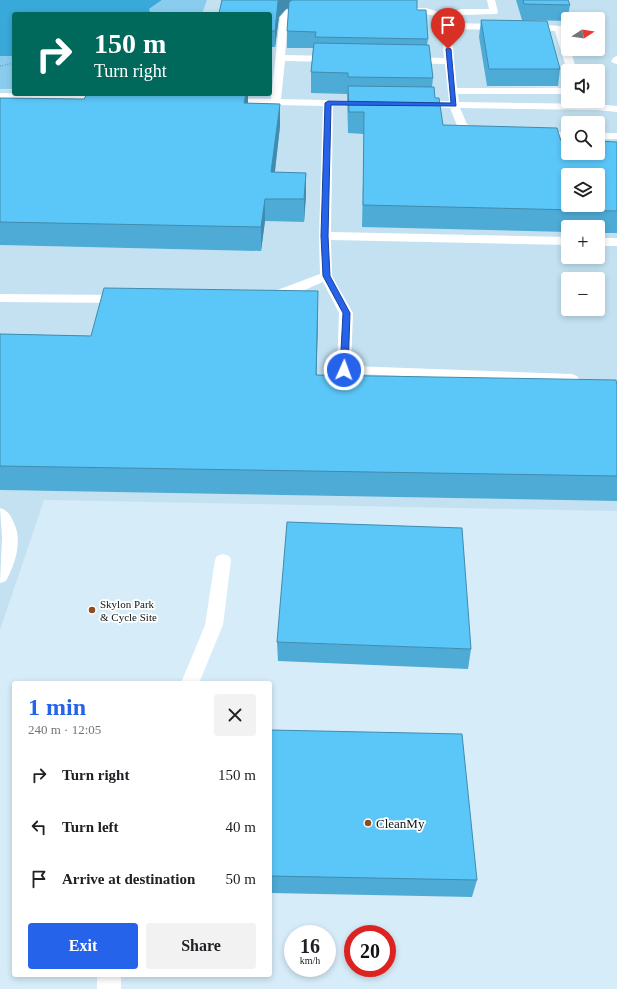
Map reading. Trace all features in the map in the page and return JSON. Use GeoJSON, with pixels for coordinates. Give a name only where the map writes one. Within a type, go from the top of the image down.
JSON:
{"type":"FeatureCollection","features":[{"type":"Feature","properties":{"kind":"lane"},"geometry":{"type":"LineString","coordinates":[[445,21],[461,12],[494,12],[491,0]]}},
{"type":"Feature","properties":{"kind":"lane"},"geometry":{"type":"LineString","coordinates":[[276,102],[284,17],[289,12],[318,11]]}},
{"type":"Feature","properties":{"kind":"lane"},"geometry":{"type":"LineString","coordinates":[[394,11],[430,12],[440,14],[445,21],[454,105],[462,126],[479,134],[492,134]]}},
{"type":"Feature","properties":{"kind":"lane"},"geometry":{"type":"LineString","coordinates":[[445,21],[559,28],[570,64]]}},
{"type":"Feature","properties":{"kind":"lane"},"geometry":{"type":"LineString","coordinates":[[280,58],[342,59]]}},
{"type":"Feature","properties":{"kind":"lane"},"geometry":{"type":"LineString","coordinates":[[404,60],[450,61]]}},
{"type":"Feature","properties":{"kind":"lane"},"geometry":{"type":"LineString","coordinates":[[453,91],[561,91]]}},
{"type":"Feature","properties":{"kind":"lane"},"geometry":{"type":"LineString","coordinates":[[0,96],[104,96],[119,99]]}},
{"type":"Feature","properties":{"kind":"lane"},"geometry":{"type":"LineString","coordinates":[[221,101],[375,104]]}},
{"type":"Feature","properties":{"kind":"lane"},"geometry":{"type":"LineString","coordinates":[[605,104],[617,102]]}},
{"type":"Feature","properties":{"kind":"lane"},"geometry":{"type":"LineString","coordinates":[[328,103],[325,236],[326,276],[346,313],[344,370],[586,380]]}},
{"type":"Feature","properties":{"kind":"lane"},"geometry":{"type":"LineString","coordinates":[[407,104],[561,106]]}},
{"type":"Feature","properties":{"kind":"lane"},"geometry":{"type":"LineString","coordinates":[[605,107],[617,109]]}},
{"type":"Feature","properties":{"kind":"lane"},"geometry":{"type":"LineString","coordinates":[[530,135],[561,135]]}},
{"type":"Feature","properties":{"kind":"lane"},"geometry":{"type":"LineString","coordinates":[[605,136],[617,136]]}},
{"type":"Feature","properties":{"kind":"lane"},"geometry":{"type":"LineString","coordinates":[[325,236],[561,241]]}},
{"type":"Feature","properties":{"kind":"lane"},"geometry":{"type":"LineString","coordinates":[[605,242],[617,242]]}},
{"type":"Feature","properties":{"kind":"lane"},"geometry":{"type":"LineString","coordinates":[[253,300],[275,297],[326,276]]}},
{"type":"Feature","properties":{"kind":"lane"},"geometry":{"type":"LineString","coordinates":[[0,298],[135,300]]}},
{"type":"Feature","properties":{"kind":"lane"},"geometry":{"type":"LineString","coordinates":[[0,514],[8,522],[10,532],[10,545],[0,576]]}},
{"type":"Feature","properties":{"kind":"lane"},"geometry":{"type":"LineString","coordinates":[[191,681],[214,626],[223,560]]}},
{"type":"Feature","properties":{"kind":"lane"},"geometry":{"type":"LineString","coordinates":[[109,977],[109,989]]}},
{"type":"Feature","properties":{"kind":"path"},"geometry":{"type":"LineString","coordinates":[[0,66],[12,63]]}},
{"type":"Feature","properties":{"kind":"shaded area"},"geometry":{"type":"Polygon","coordinates":[[[0,0],[162,0],[149,9],[150,12],[12,12],[12,56],[0,56],[0,0]]]}},
{"type":"Feature","properties":{"kind":"shaded area"},"geometry":{"type":"Polygon","coordinates":[[[162,0],[207,0],[203,12],[150,12],[149,9],[162,0]]]}},
{"type":"Feature","properties":{"kind":"shaded area"},"geometry":{"type":"Polygon","coordinates":[[[207,0],[516,0],[522,20],[561,21],[561,56],[605,56],[605,12],[563,12],[560,0],[617,0],[617,432],[316,399],[317,315],[96,360],[0,358],[0,245],[261,251],[265,221],[304,222],[306,195],[0,119],[0,89],[12,90],[12,96],[272,96],[272,12],[203,12],[207,0]],[[479,37],[487,86],[558,88],[544,38],[479,37]]]}},
{"type":"Feature","properties":{"kind":"shaded area"},"geometry":{"type":"Polygon","coordinates":[[[0,56],[12,56],[12,89],[0,89],[0,56]]]}},
{"type":"Feature","properties":{"kind":"shaded area"},"geometry":{"type":"Polygon","coordinates":[[[0,490],[617,501],[617,511],[44,500],[0,630],[0,490]]]}},
{"type":"Feature","properties":{"kind":"building"},"geometry":{"type":"Polygon","coordinates":[[[222,0],[279,0],[275,31],[272,31],[272,12],[219,12],[222,0]]]}},
{"type":"Feature","properties":{"kind":"building"},"geometry":{"type":"Polygon","coordinates":[[[292,0],[417,0],[417,10],[426,10],[428,39],[315,37],[316,32],[287,31],[289,2],[292,0]]]}},
{"type":"Feature","properties":{"kind":"building"},"geometry":{"type":"Polygon","coordinates":[[[523,0],[568,0],[570,5],[524,4],[523,0]]]}},
{"type":"Feature","properties":{"kind":"building"},"geometry":{"type":"Polygon","coordinates":[[[481,20],[547,21],[560,69],[489,69],[481,20]]]}},
{"type":"Feature","properties":{"kind":"building"},"geometry":{"type":"Polygon","coordinates":[[[314,43],[429,45],[433,78],[348,77],[348,73],[311,72],[314,43]]]}},
{"type":"Feature","properties":{"kind":"building"},"geometry":{"type":"Polygon","coordinates":[[[348,86],[434,87],[435,98],[439,98],[443,125],[557,128],[561,141],[561,160],[605,160],[605,141],[617,142],[617,211],[605,211],[605,168],[561,168],[561,210],[363,205],[364,112],[349,112],[348,86]]]}},
{"type":"Feature","properties":{"kind":"building"},"geometry":{"type":"Polygon","coordinates":[[[86,96],[246,96],[244,103],[280,104],[271,172],[306,173],[304,199],[265,199],[261,227],[0,222],[0,98],[84,99],[86,96]]]}},
{"type":"Feature","properties":{"kind":"building"},"geometry":{"type":"Polygon","coordinates":[[[104,288],[318,291],[316,375],[616,380],[617,476],[0,466],[0,334],[91,336],[104,288]]]}},
{"type":"Feature","properties":{"kind":"building"},"geometry":{"type":"Polygon","coordinates":[[[287,522],[462,528],[471,649],[277,642],[287,522]]]}},
{"type":"Feature","properties":{"kind":"building","name":"CleanMy"},"geometry":{"type":"Polygon","coordinates":[[[272,730],[462,734],[477,880],[272,876],[272,730]]]}},
{"type":"Feature","properties":{"kind":"place","name":"Skylon Park & Cycle Site"},"geometry":{"type":"Point","coordinates":[92,610]}},
{"type":"Feature","properties":{"kind":"place","name":"CleanMy"},"geometry":{"type":"Point","coordinates":[368,823]}},
{"type":"Feature","properties":{"kind":"route"},"geometry":{"type":"LineString","coordinates":[[344,370],[346,313],[326,276],[325,236],[328,103],[454,105],[448,49]]}}]}
